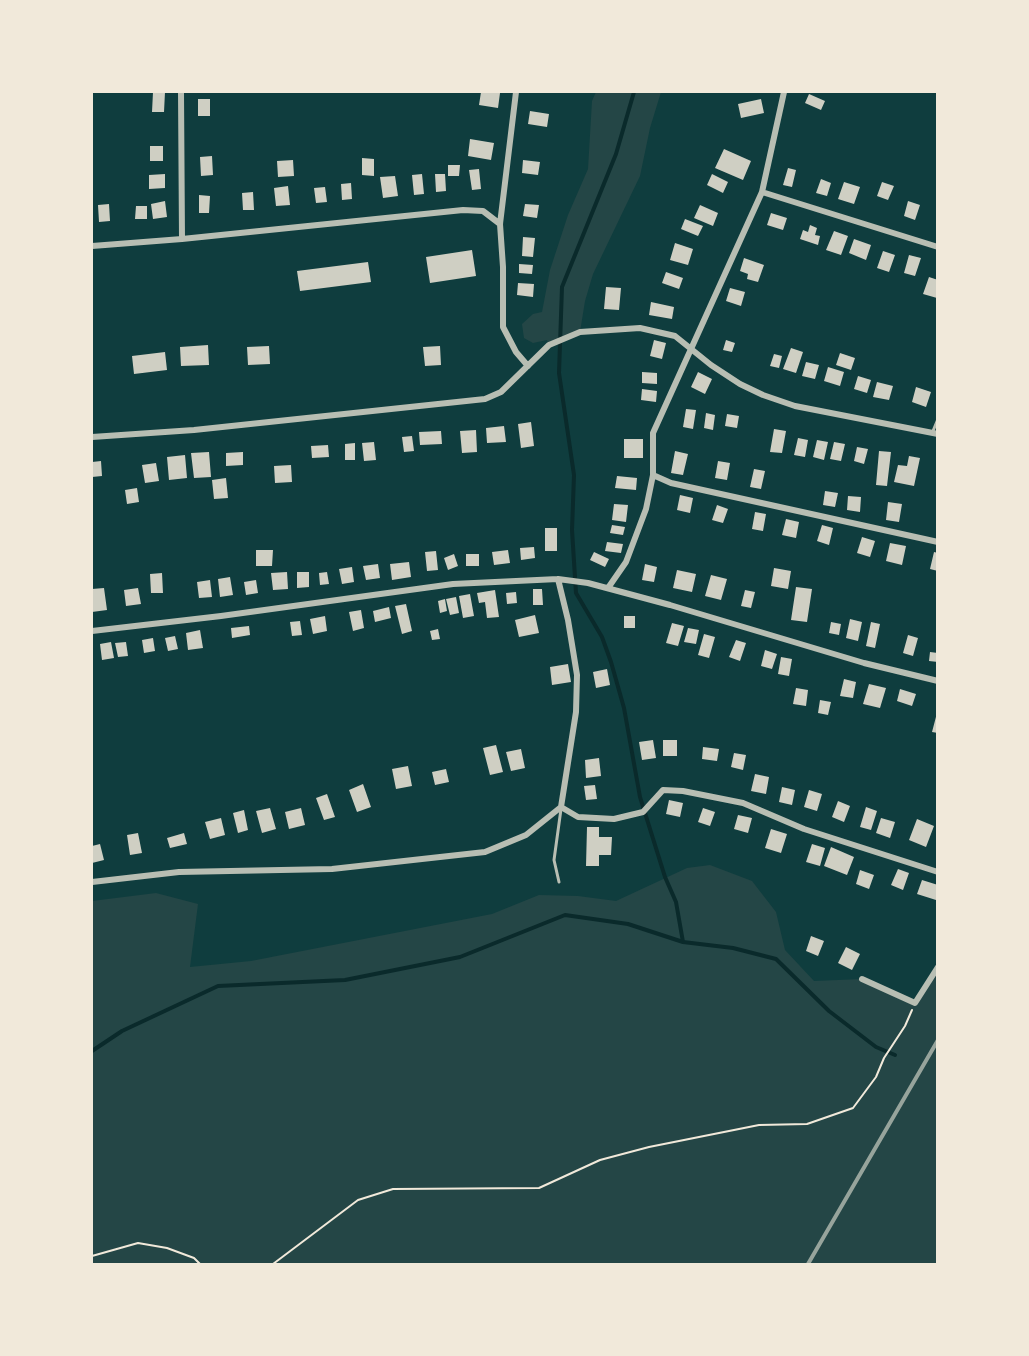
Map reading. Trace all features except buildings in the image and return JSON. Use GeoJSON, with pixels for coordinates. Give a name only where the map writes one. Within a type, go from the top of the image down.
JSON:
{"type":"FeatureCollection","features":[{"type":"Feature","properties":{"kind":"street"},"geometry":{"type":"LineString","coordinates":[[181,92],[182,239]]}},
{"type":"Feature","properties":{"kind":"street"},"geometry":{"type":"LineString","coordinates":[[516,92],[500,224],[504,327],[516,352],[528,366]]}},
{"type":"Feature","properties":{"kind":"street"},"geometry":{"type":"LineString","coordinates":[[608,588],[626,562],[646,509],[652,475],[653,433],[762,192],[784,92]]}},
{"type":"Feature","properties":{"kind":"street"},"geometry":{"type":"LineString","coordinates":[[762,192],[938,247]]}},
{"type":"Feature","properties":{"kind":"street"},"geometry":{"type":"LineString","coordinates":[[92,246],[463,210],[483,211],[500,224]]}},
{"type":"Feature","properties":{"kind":"street"},"geometry":{"type":"LineString","coordinates":[[92,436],[194,430],[485,399],[501,392],[549,345],[580,332],[640,328],[675,336],[740,384],[763,395],[795,406],[935,434]]}},
{"type":"Feature","properties":{"kind":"street"},"geometry":{"type":"LineString","coordinates":[[652,475],[671,483],[938,542]]}},
{"type":"Feature","properties":{"kind":"street"},"geometry":{"type":"LineString","coordinates":[[92,882],[179,872],[332,869],[485,852],[526,835],[561,807],[576,712],[577,675],[568,620],[558,579]]}},
{"type":"Feature","properties":{"kind":"street"},"geometry":{"type":"LineString","coordinates":[[92,631],[453,584],[558,579],[608,588],[864,663],[938,681]]}},
{"type":"Feature","properties":{"kind":"street"},"geometry":{"type":"LineString","coordinates":[[561,807],[578,817],[614,819],[643,812],[663,789],[683,791],[743,803],[804,829],[938,872]]}},
{"type":"Feature","properties":{"kind":"street"},"geometry":{"type":"LineString","coordinates":[[862,979],[915,1003],[938,967]]}},
{"type":"Feature","properties":{"kind":"lane"},"geometry":{"type":"LineString","coordinates":[[935,434],[938,419]]}},
{"type":"Feature","properties":{"kind":"lane"},"geometry":{"type":"LineString","coordinates":[[559,882],[554,860],[561,807]]}},
{"type":"Feature","properties":{"kind":"path"},"geometry":{"type":"LineString","coordinates":[[273,1264],[358,1200],[393,1189],[538,1188],[600,1160],[649,1146],[759,1125],[807,1124],[854,1108],[876,1077],[884,1058],[905,1026],[915,1003]]}},
{"type":"Feature","properties":{"kind":"path"},"geometry":{"type":"LineString","coordinates":[[92,1256],[138,1243],[167,1248],[194,1258],[200,1264]]}},
{"type":"Feature","properties":{"kind":"shaded area"},"geometry":{"type":"Polygon","coordinates":[[[596,92],[661,92],[650,128],[640,176],[593,274],[585,301],[580,332],[549,345],[547,340],[533,343],[524,338],[522,324],[533,314],[542,312],[550,270],[568,215],[588,169],[592,101],[596,92]]]}},
{"type":"Feature","properties":{"kind":"shaded area"},"geometry":{"type":"Polygon","coordinates":[[[710,865],[752,881],[776,912],[785,950],[814,981],[862,979],[914,1003],[937,967],[937,1264],[92,1264],[92,901],[156,893],[198,904],[190,967],[251,961],[492,914],[539,895],[578,896],[616,901],[687,868],[710,865]]]}},
{"type":"Feature","properties":{"kind":"waterway"},"geometry":{"type":"LineString","coordinates":[[634,92],[616,154],[562,287],[559,373],[574,475],[572,530],[576,593],[602,637],[611,662],[624,708],[640,797],[665,877],[676,902],[683,942]]}},
{"type":"Feature","properties":{"kind":"waterway"},"geometry":{"type":"LineString","coordinates":[[92,1051],[122,1031],[218,986],[345,980],[460,957],[565,915],[628,924],[683,942],[733,948],[776,959],[829,1011],[876,1047],[895,1055]]}},
{"type":"Feature","properties":{"kind":"railway"},"geometry":{"type":"LineString","coordinates":[[808,1264],[938,1040]]}}]}
